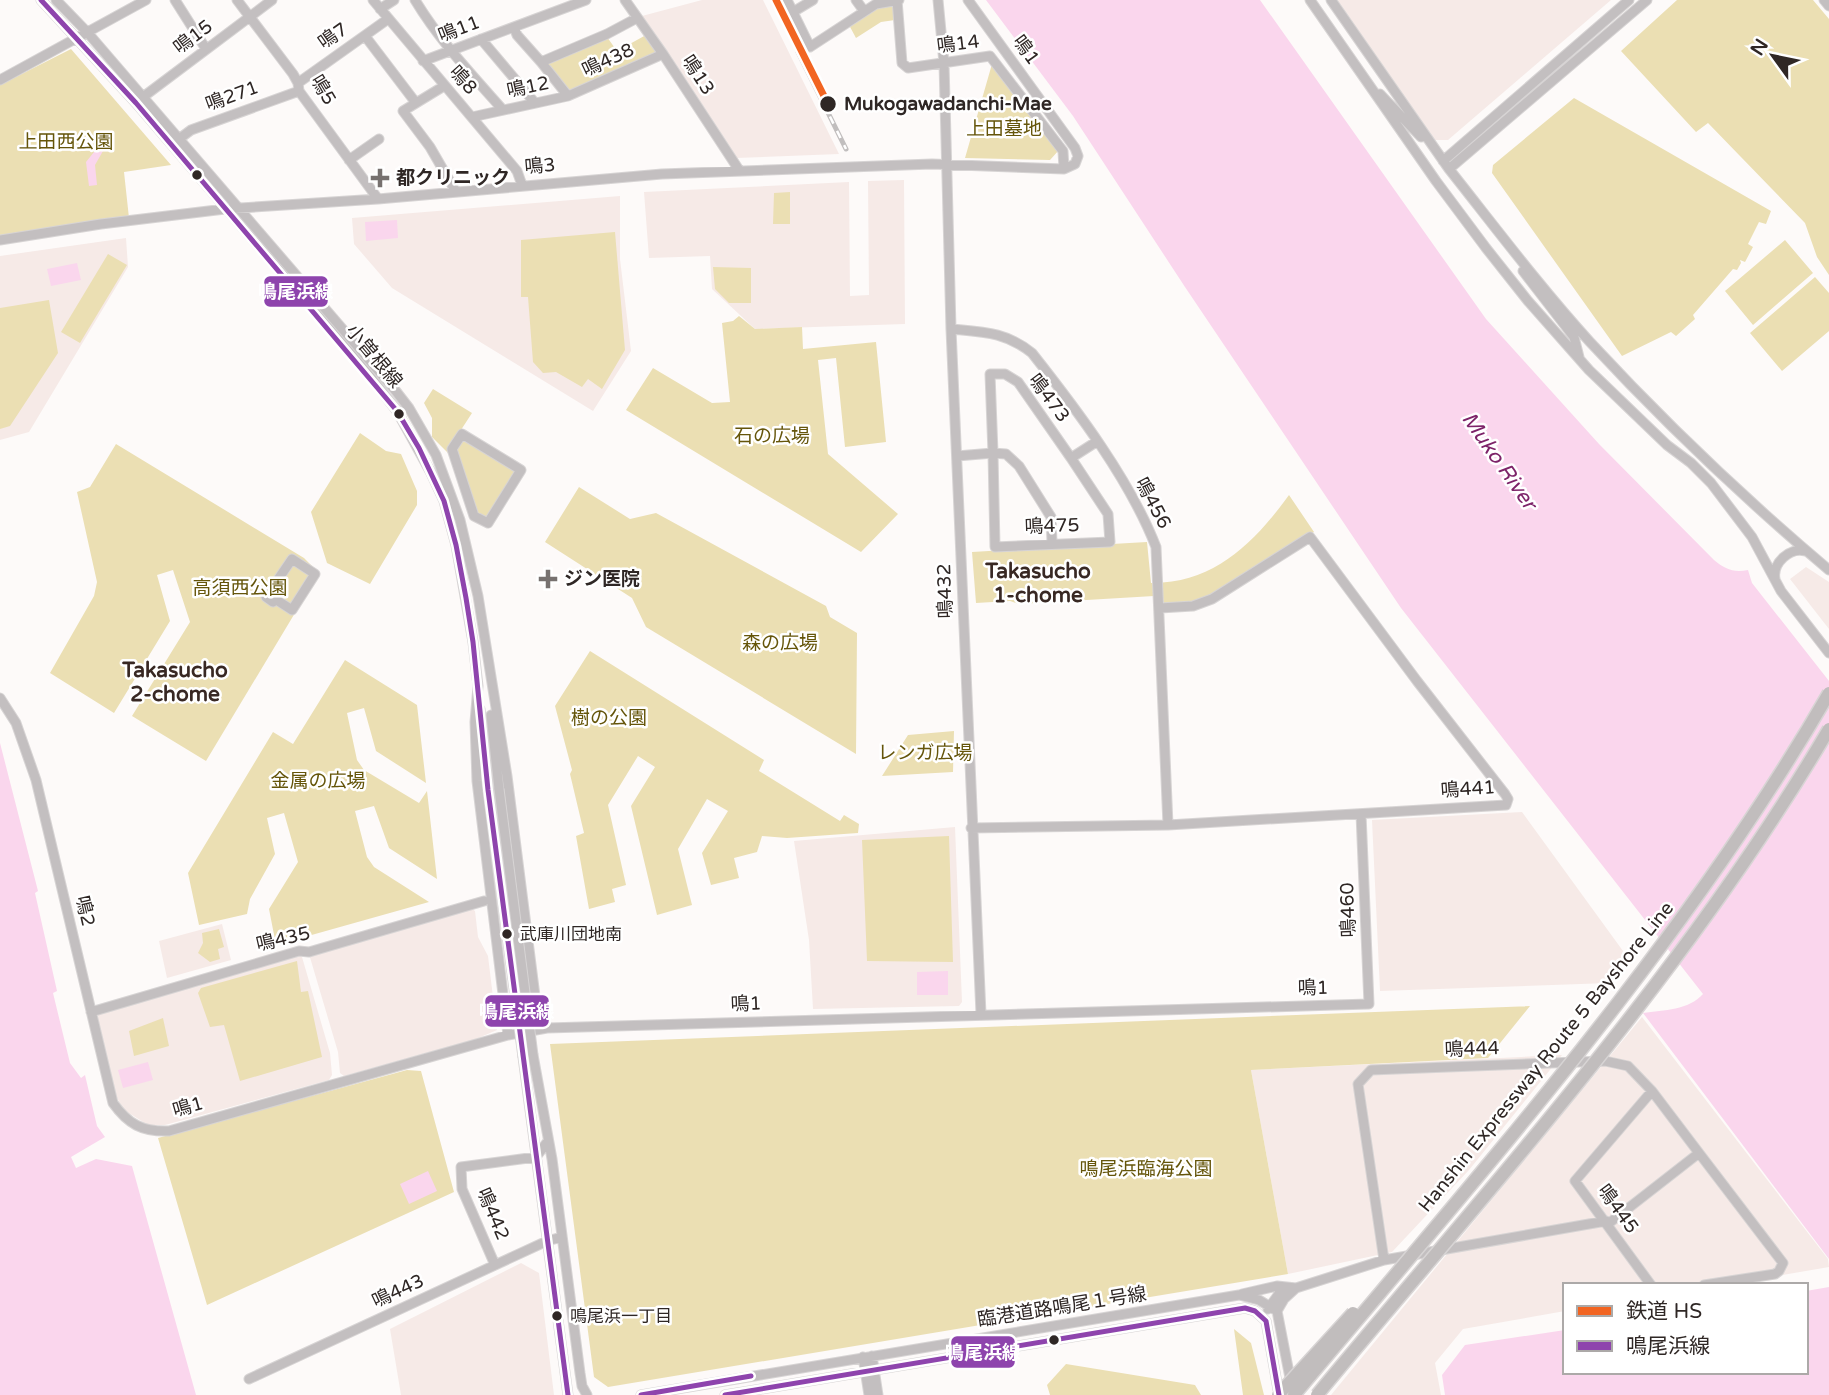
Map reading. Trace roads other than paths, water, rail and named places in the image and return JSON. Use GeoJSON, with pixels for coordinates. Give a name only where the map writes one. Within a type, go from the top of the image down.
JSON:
{"type":"FeatureCollection","features":[{"type":"Feature","properties":{"kind":"highway","name":"Hanshin Expressway Route 5 Bayshore Line"},"geometry":{"type":"LineString","coordinates":[[1294,1395],[1588,1042],[1665,944],[1763,803],[1829,693]]}},
{"type":"Feature","properties":{"kind":"highway","name":"Hanshin Expressway Route 5 Bayshore Line"},"geometry":{"type":"LineString","coordinates":[[1317,1395],[1650,992],[1776,817],[1829,729]]}},
{"type":"Feature","properties":{"kind":"highway"},"geometry":{"type":"LineString","coordinates":[[1279,1395],[1446,1207],[1472,1182]]}},
{"type":"Feature","properties":{"kind":"street","name":"小曽根線"},"geometry":{"type":"LineString","coordinates":[[41,0],[179,139],[387,379],[423,431],[449,486],[473,572],[507,776],[536,1004],[547,1028]]}},
{"type":"Feature","properties":{"kind":"street","name":"小曽根線"},"geometry":{"type":"LineString","coordinates":[[56,0],[88,32],[225,209],[397,411],[419,448],[444,501],[456,545],[470,620],[478,686],[475,722],[477,780],[508,1035]]}},
{"type":"Feature","properties":{"kind":"street"},"geometry":{"type":"LineString","coordinates":[[0,80],[146,0]]}},
{"type":"Feature","properties":{"kind":"street"},"geometry":{"type":"LineString","coordinates":[[175,0],[206,49]]}},
{"type":"Feature","properties":{"kind":"street","name":"鳴5"},"geometry":{"type":"LineString","coordinates":[[237,0],[378,199]]}},
{"type":"Feature","properties":{"kind":"street","name":"鳴15"},"geometry":{"type":"LineString","coordinates":[[139,100],[272,0]]}},
{"type":"Feature","properties":{"kind":"street","name":"鳴8"},"geometry":{"type":"LineString","coordinates":[[373,0],[517,171],[522,185]]}},
{"type":"Feature","properties":{"kind":"street"},"geometry":{"type":"LineString","coordinates":[[380,9],[394,0]]}},
{"type":"Feature","properties":{"kind":"street"},"geometry":{"type":"LineString","coordinates":[[415,0],[451,50],[503,110]]}},
{"type":"Feature","properties":{"kind":"street","name":"鳴11"},"geometry":{"type":"LineString","coordinates":[[423,61],[586,0]]}},
{"type":"Feature","properties":{"kind":"street","name":"鳴13"},"geometry":{"type":"LineString","coordinates":[[625,0],[738,170]]}},
{"type":"Feature","properties":{"kind":"street"},"geometry":{"type":"LineString","coordinates":[[787,0],[810,47],[876,4],[898,0]]}},
{"type":"Feature","properties":{"kind":"street"},"geometry":{"type":"LineString","coordinates":[[793,12],[813,0]]}},
{"type":"Feature","properties":{"kind":"street"},"geometry":{"type":"LineString","coordinates":[[856,0],[864,11]]}},
{"type":"Feature","properties":{"kind":"street","name":"鳴14"},"geometry":{"type":"LineString","coordinates":[[898,0],[902,63],[908,68],[990,56],[1063,151],[1064,169]]}},
{"type":"Feature","properties":{"kind":"street","name":"鳴432"},"geometry":{"type":"LineString","coordinates":[[938,0],[944,63],[951,329],[981,1014]]}},
{"type":"Feature","properties":{"kind":"street","name":"鳴1"},"geometry":{"type":"LineString","coordinates":[[968,0],[1078,156],[1075,164],[1064,169]]}},
{"type":"Feature","properties":{"kind":"street"},"geometry":{"type":"LineString","coordinates":[[1310,0],[1486,248],[1579,359],[1647,426],[1711,483],[1752,537],[1775,582],[1829,653]]}},
{"type":"Feature","properties":{"kind":"street"},"geometry":{"type":"LineString","coordinates":[[1331,0],[1446,165],[1589,341],[1749,501],[1829,570]]}},
{"type":"Feature","properties":{"kind":"street"},"geometry":{"type":"LineString","coordinates":[[1446,165],[1629,0]]}},
{"type":"Feature","properties":{"kind":"street"},"geometry":{"type":"LineString","coordinates":[[1446,165],[1647,0]]}},
{"type":"Feature","properties":{"kind":"street"},"geometry":{"type":"LineString","coordinates":[[1824,0],[1829,6]]}},
{"type":"Feature","properties":{"kind":"street","name":"鳴12"},"geometry":{"type":"LineString","coordinates":[[472,117],[568,96],[541,62],[637,18]]}},
{"type":"Feature","properties":{"kind":"street","name":"鳴7"},"geometry":{"type":"LineString","coordinates":[[298,87],[388,19]]}},
{"type":"Feature","properties":{"kind":"street"},"geometry":{"type":"LineString","coordinates":[[514,27],[517,35],[541,62]]}},
{"type":"Feature","properties":{"kind":"street"},"geometry":{"type":"LineString","coordinates":[[365,36],[416,103]]}},
{"type":"Feature","properties":{"kind":"street"},"geometry":{"type":"LineString","coordinates":[[481,39],[535,103]]}},
{"type":"Feature","properties":{"kind":"street","name":"鳴438"},"geometry":{"type":"LineString","coordinates":[[568,96],[663,54]]}},
{"type":"Feature","properties":{"kind":"street"},"geometry":{"type":"LineString","coordinates":[[444,86],[403,111],[430,147],[456,192]]}},
{"type":"Feature","properties":{"kind":"street","name":"鳴271"},"geometry":{"type":"LineString","coordinates":[[179,139],[191,130],[298,87]]}},
{"type":"Feature","properties":{"kind":"street"},"geometry":{"type":"LineString","coordinates":[[1373,90],[1382,94],[1419,135],[1431,144]]}},
{"type":"Feature","properties":{"kind":"street"},"geometry":{"type":"LineString","coordinates":[[349,160],[379,139]]}},
{"type":"Feature","properties":{"kind":"street","name":"鳴3"},"geometry":{"type":"LineString","coordinates":[[0,240],[225,209],[738,170],[932,164],[1064,169]]}},
{"type":"Feature","properties":{"kind":"street"},"geometry":{"type":"LineString","coordinates":[[1522,260],[1524,272],[1574,337],[1579,359]]}},
{"type":"Feature","properties":{"kind":"street","name":"鳴456"},"geometry":{"type":"LineString","coordinates":[[951,329],[993,332],[1020,343],[1032,353],[1052,378],[1144,514],[1156,547],[1168,825]]}},
{"type":"Feature","properties":{"kind":"street","name":"鳴473"},"geometry":{"type":"LineString","coordinates":[[993,453],[990,374],[1005,374],[1018,382],[1071,458]]}},
{"type":"Feature","properties":{"kind":"street"},"geometry":{"type":"LineString","coordinates":[[463,433],[521,470],[488,523],[474,516],[453,449],[463,433]]}},
{"type":"Feature","properties":{"kind":"street"},"geometry":{"type":"LineString","coordinates":[[1071,458],[1096,442]]}},
{"type":"Feature","properties":{"kind":"street","name":"鳴475"},"geometry":{"type":"LineString","coordinates":[[993,453],[995,547],[1110,542],[1108,514],[1071,458]]}},
{"type":"Feature","properties":{"kind":"street"},"geometry":{"type":"LineString","coordinates":[[957,456],[1006,454],[1019,466],[1051,517],[1052,543]]}},
{"type":"Feature","properties":{"kind":"street","name":"鳴441"},"geometry":{"type":"LineString","coordinates":[[971,828],[1168,825],[1506,805],[1508,799],[1310,537],[1212,599],[1192,606],[1160,608]]}},
{"type":"Feature","properties":{"kind":"street"},"geometry":{"type":"LineString","coordinates":[[1775,582],[1773,572],[1777,564],[1791,552],[1798,549],[1810,554]]}},
{"type":"Feature","properties":{"kind":"street"},"geometry":{"type":"LineString","coordinates":[[292,559],[315,574],[292,610],[275,599],[273,602],[266,597],[292,559]]}},
{"type":"Feature","properties":{"kind":"street"},"geometry":{"type":"LineString","coordinates":[[487,664],[536,1157],[568,1395]]}},
{"type":"Feature","properties":{"kind":"street"},"geometry":{"type":"LineString","coordinates":[[478,686],[488,790],[528,1056],[548,1141],[580,1373],[587,1395]]}},
{"type":"Feature","properties":{"kind":"street","name":"鳴2"},"geometry":{"type":"LineString","coordinates":[[0,698],[16,723],[36,780],[113,1103],[124,1117],[138,1127]]}},
{"type":"Feature","properties":{"kind":"street","name":"鳴460"},"geometry":{"type":"LineString","coordinates":[[1361,814],[1369,1004]]}},
{"type":"Feature","properties":{"kind":"street","name":"鳴435"},"geometry":{"type":"LineString","coordinates":[[91,1012],[299,951],[309,952],[484,901]]}},
{"type":"Feature","properties":{"kind":"street","name":"鳴1"},"geometry":{"type":"LineString","coordinates":[[138,1127],[169,1131],[508,1035],[547,1028],[1369,1004]]}},
{"type":"Feature","properties":{"kind":"street","name":"鳴444"},"geometry":{"type":"LineString","coordinates":[[1384,1260],[1358,1084],[1371,1070],[1605,1061],[1628,1066],[1652,1091],[1699,1153]]}},
{"type":"Feature","properties":{"kind":"street","name":"鳴445"},"geometry":{"type":"LineString","coordinates":[[1650,1283],[1576,1181],[1652,1091]]}},
{"type":"Feature","properties":{"kind":"street"},"geometry":{"type":"LineString","coordinates":[[536,1157],[548,1141]]}},
{"type":"Feature","properties":{"kind":"street"},"geometry":{"type":"LineString","coordinates":[[1239,1295],[1258,1289],[1296,1288],[1384,1260],[1607,1223],[1699,1153],[1783,1263],[1775,1274],[1717,1283]]}},
{"type":"Feature","properties":{"kind":"street","name":"鳴442"},"geometry":{"type":"LineString","coordinates":[[495,1265],[462,1189],[461,1167],[536,1157]]}},
{"type":"Feature","properties":{"kind":"street","name":"鳴443"},"geometry":{"type":"LineString","coordinates":[[249,1379],[547,1241],[562,1237]]}},
{"type":"Feature","properties":{"kind":"street"},"geometry":{"type":"LineString","coordinates":[[1279,1395],[1266,1321],[1284,1287]]}},
{"type":"Feature","properties":{"kind":"street"},"geometry":{"type":"LineString","coordinates":[[1273,1308],[1296,1288]]}},
{"type":"Feature","properties":{"kind":"street","name":"臨港道路鳴尾１号線"},"geometry":{"type":"LineString","coordinates":[[641,1395],[1239,1295],[1259,1300],[1273,1308]]}},
{"type":"Feature","properties":{"kind":"street","name":"臨港道路鳴尾１号線"},"geometry":{"type":"LineString","coordinates":[[725,1395],[1245,1308],[1255,1311],[1266,1321]]}},
{"type":"Feature","properties":{"kind":"street"},"geometry":{"type":"LineString","coordinates":[[1273,1308],[1294,1395]]}},
{"type":"Feature","properties":{"kind":"street"},"geometry":{"type":"LineString","coordinates":[[867,1356],[869,1395]]}},
{"type":"Feature","properties":{"kind":"street"},"geometry":{"type":"LineString","coordinates":[[869,1371],[878,1395]]}},
{"type":"Feature","properties":{"kind":"water","name":"Muko River"},"geometry":{"type":"Polygon","coordinates":[[[986,0],[1260,0],[1486,319],[1599,444],[1714,560],[1730,570],[1748,570],[1752,583],[1829,681],[1829,1259],[1643,1013],[1683,1006],[1703,994],[1401,608],[1073,116],[986,0]]]}},
{"type":"Feature","properties":{"kind":"water"},"geometry":{"type":"Polygon","coordinates":[[[103,151],[95,165],[97,185],[89,186],[86,162],[94,152],[103,151]]]}},
{"type":"Feature","properties":{"kind":"water"},"geometry":{"type":"Polygon","coordinates":[[[397,220],[398,238],[366,241],[365,222],[397,220]]]}},
{"type":"Feature","properties":{"kind":"water"},"geometry":{"type":"Polygon","coordinates":[[[77,263],[81,280],[51,286],[47,269],[77,263]]]}},
{"type":"Feature","properties":{"kind":"water"},"geometry":{"type":"Polygon","coordinates":[[[0,743],[38,891],[35,893],[57,991],[53,993],[70,1063],[81,1078],[85,1075],[97,1126],[105,1137],[71,1157],[76,1168],[96,1159],[132,1166],[196,1395],[0,1395],[0,743]]]}},
{"type":"Feature","properties":{"kind":"water"},"geometry":{"type":"Polygon","coordinates":[[[948,971],[948,995],[917,995],[917,972],[948,971]]]}},
{"type":"Feature","properties":{"kind":"water"},"geometry":{"type":"Polygon","coordinates":[[[148,1062],[153,1080],[123,1088],[118,1070],[148,1062]]]}},
{"type":"Feature","properties":{"kind":"water"},"geometry":{"type":"Polygon","coordinates":[[[428,1171],[437,1191],[409,1204],[400,1184],[428,1171]]]}},
{"type":"Feature","properties":{"kind":"water"},"geometry":{"type":"Polygon","coordinates":[[[1829,1287],[1829,1395],[1445,1395],[1442,1375],[1465,1345],[1563,1330],[1563,1374],[1808,1374],[1808,1291],[1829,1287]]]}},
{"type":"Feature","properties":{"kind":"railway"},"geometry":{"type":"LineString","coordinates":[[791,29],[798,52],[846,149]]}},
{"type":"Feature","properties":{"kind":"rail line","name":"HS"},"geometry":{"type":"LineString","coordinates":[[776,0],[828,104]]}},
{"type":"Feature","properties":{"kind":"place","name":"Mukogawadanchi-Mae"},"geometry":{"type":"Point","coordinates":[828,104]}},
{"type":"Feature","properties":{"kind":"place","name":"都クリニック"},"geometry":{"type":"Point","coordinates":[380,178]}},
{"type":"Feature","properties":{"kind":"place","name":"ジン医院"},"geometry":{"type":"Point","coordinates":[548,579]}},
{"type":"Feature","properties":{"kind":"place","name":"武庫川団地南"},"geometry":{"type":"Point","coordinates":[507,934]}},
{"type":"Feature","properties":{"kind":"place","name":"鳴尾浜一丁目"},"geometry":{"type":"Point","coordinates":[557,1316]}},
{"type":"Feature","properties":{"kind":"district","name":"Takasucho 1-chome"},"geometry":{"type":"Point","coordinates":[1038,583]}},
{"type":"Feature","properties":{"kind":"district","name":"Takasucho 2-chome"},"geometry":{"type":"Point","coordinates":[175,682]}},
{"type":"Feature","properties":{"kind":"park label","name":"上田墓地"},"geometry":{"type":"Point","coordinates":[1004,129]}},
{"type":"Feature","properties":{"kind":"park label","name":"上田西公園"},"geometry":{"type":"Point","coordinates":[66,142]}},
{"type":"Feature","properties":{"kind":"park label","name":"石の広場"},"geometry":{"type":"Point","coordinates":[772,436]}},
{"type":"Feature","properties":{"kind":"park label","name":"高須西公園"},"geometry":{"type":"Point","coordinates":[240,588]}},
{"type":"Feature","properties":{"kind":"park label","name":"森の広場"},"geometry":{"type":"Point","coordinates":[780,643]}},
{"type":"Feature","properties":{"kind":"park label","name":"樹の公園"},"geometry":{"type":"Point","coordinates":[609,718]}},
{"type":"Feature","properties":{"kind":"park label","name":"レンガ広場"},"geometry":{"type":"Point","coordinates":[925,753]}},
{"type":"Feature","properties":{"kind":"park label","name":"金属の広場"},"geometry":{"type":"Point","coordinates":[318,781]}},
{"type":"Feature","properties":{"kind":"park label","name":"鳴尾浜臨海公園"},"geometry":{"type":"Point","coordinates":[1146,1169]}}]}
